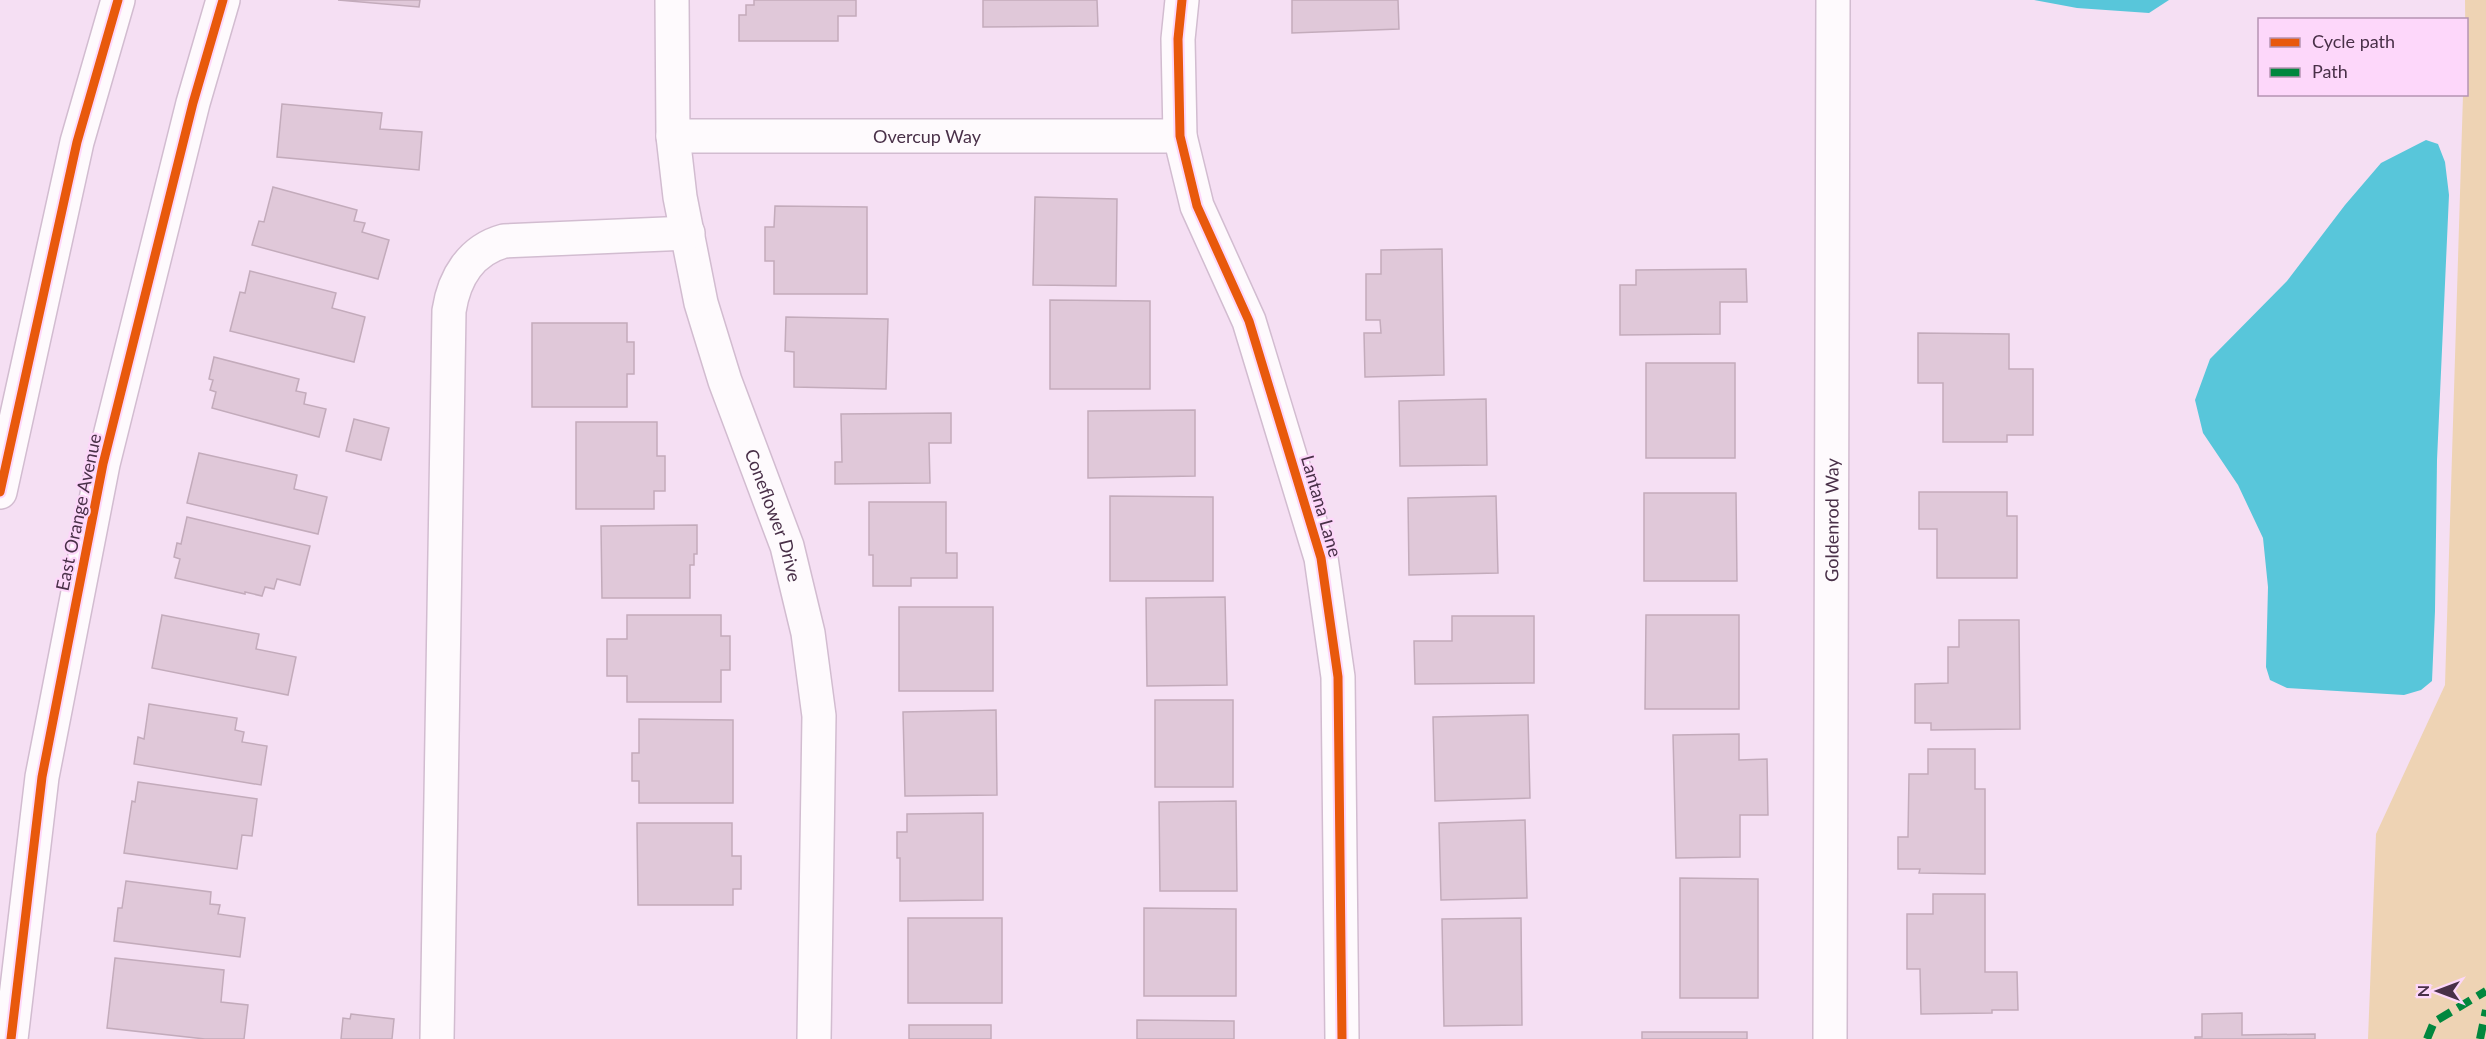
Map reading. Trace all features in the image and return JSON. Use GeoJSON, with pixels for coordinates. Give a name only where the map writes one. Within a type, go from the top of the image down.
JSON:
{"type":"FeatureCollection","features":[{"type":"Feature","properties":{"kind":"street"},"geometry":{"type":"LineString","coordinates":[[0,492],[78,142],[118,0]]}},
{"type":"Feature","properties":{"kind":"street","name":"East Orange Avenue"},"geometry":{"type":"LineString","coordinates":[[10,1039],[42,777],[103,464],[190,115],[223,0]]}},
{"type":"Feature","properties":{"kind":"street","name":"Coneflower Drive"},"geometry":{"type":"LineString","coordinates":[[672,0],[673,136],[680,197],[701,303],[726,381],[787,546],[808,633],[819,716],[814,1039]]}},
{"type":"Feature","properties":{"kind":"street","name":"Lantana Lane"},"geometry":{"type":"LineString","coordinates":[[1182,0],[1178,39],[1180,136],[1197,206],[1248,321],[1321,558],[1338,677],[1342,1039]]}},
{"type":"Feature","properties":{"kind":"street","name":"Goldenrod Way"},"geometry":{"type":"LineString","coordinates":[[1830,1039],[1833,0]]}},
{"type":"Feature","properties":{"kind":"street","name":"Overcup Way"},"geometry":{"type":"LineString","coordinates":[[673,136],[1180,136]]}},
{"type":"Feature","properties":{"kind":"street"},"geometry":{"type":"LineString","coordinates":[[437,1039],[448,323],[452,290],[460,274],[474,257],[488,246],[504,241],[688,233]]}},
{"type":"Feature","properties":{"kind":"shaded area"},"geometry":{"type":"Polygon","coordinates":[[[2465,0],[2486,0],[2486,1039],[2368,1039],[2376,834],[2445,685],[2463,96],[2468,96],[2468,18],[2465,18],[2465,0]]]}},
{"type":"Feature","properties":{"kind":"water"},"geometry":{"type":"Polygon","coordinates":[[[2034,0],[2169,0],[2149,13],[2077,8],[2034,0]]]}},
{"type":"Feature","properties":{"kind":"water"},"geometry":{"type":"Polygon","coordinates":[[[2426,140],[2438,144],[2445,162],[2449,195],[2437,460],[2432,681],[2421,690],[2404,695],[2287,688],[2270,680],[2266,667],[2268,587],[2263,538],[2238,485],[2203,433],[2195,400],[2210,359],[2287,281],[2345,205],[2381,163],[2426,140]]]}},
{"type":"Feature","properties":{"kind":"building"},"geometry":{"type":"Polygon","coordinates":[[[338,0],[420,0],[419,7],[338,0]]]}},
{"type":"Feature","properties":{"kind":"building"},"geometry":{"type":"Polygon","coordinates":[[[754,0],[856,0],[856,16],[838,16],[838,41],[739,41],[739,15],[746,15],[746,5],[754,5],[754,0]]]}},
{"type":"Feature","properties":{"kind":"building"},"geometry":{"type":"Polygon","coordinates":[[[983,0],[1097,0],[1098,26],[983,27],[983,0]]]}},
{"type":"Feature","properties":{"kind":"building"},"geometry":{"type":"Polygon","coordinates":[[[1292,0],[1398,0],[1399,29],[1292,33],[1292,0]]]}},
{"type":"Feature","properties":{"kind":"building"},"geometry":{"type":"Polygon","coordinates":[[[282,104],[382,113],[380,129],[422,132],[419,170],[277,157],[282,104]]]}},
{"type":"Feature","properties":{"kind":"building"},"geometry":{"type":"Polygon","coordinates":[[[273,187],[357,210],[354,221],[365,223],[362,232],[389,240],[378,279],[252,245],[259,221],[264,222],[273,187]]]}},
{"type":"Feature","properties":{"kind":"building"},"geometry":{"type":"Polygon","coordinates":[[[1035,197],[1117,199],[1116,286],[1033,285],[1035,197]]]}},
{"type":"Feature","properties":{"kind":"building"},"geometry":{"type":"Polygon","coordinates":[[[775,206],[867,207],[867,294],[774,294],[774,261],[765,261],[765,227],[774,227],[775,206]]]}},
{"type":"Feature","properties":{"kind":"building"},"geometry":{"type":"Polygon","coordinates":[[[1442,249],[1444,375],[1365,377],[1364,333],[1381,333],[1380,320],[1366,320],[1366,274],[1381,274],[1381,250],[1442,249]]]}},
{"type":"Feature","properties":{"kind":"building"},"geometry":{"type":"Polygon","coordinates":[[[1746,269],[1747,302],[1720,302],[1720,334],[1620,335],[1620,285],[1636,285],[1636,270],[1746,269]]]}},
{"type":"Feature","properties":{"kind":"building"},"geometry":{"type":"Polygon","coordinates":[[[250,271],[336,293],[332,308],[365,317],[354,362],[230,331],[240,292],[245,293],[250,271]]]}},
{"type":"Feature","properties":{"kind":"building"},"geometry":{"type":"Polygon","coordinates":[[[1050,300],[1150,301],[1150,389],[1050,389],[1050,300]]]}},
{"type":"Feature","properties":{"kind":"building"},"geometry":{"type":"Polygon","coordinates":[[[786,317],[888,319],[886,389],[794,387],[794,352],[785,351],[786,317]]]}},
{"type":"Feature","properties":{"kind":"building"},"geometry":{"type":"Polygon","coordinates":[[[532,323],[627,323],[627,342],[634,342],[634,374],[627,374],[627,407],[532,407],[532,323]]]}},
{"type":"Feature","properties":{"kind":"building"},"geometry":{"type":"Polygon","coordinates":[[[1918,333],[2009,334],[2009,369],[2033,369],[2033,435],[2007,435],[2007,442],[1943,442],[1943,383],[1918,383],[1918,333]]]}},
{"type":"Feature","properties":{"kind":"building"},"geometry":{"type":"Polygon","coordinates":[[[214,357],[299,379],[296,391],[306,393],[304,404],[326,409],[319,437],[212,408],[216,392],[210,390],[213,380],[209,379],[214,357]]]}},
{"type":"Feature","properties":{"kind":"building"},"geometry":{"type":"Polygon","coordinates":[[[1646,363],[1735,363],[1735,458],[1646,458],[1646,363]]]}},
{"type":"Feature","properties":{"kind":"building"},"geometry":{"type":"Polygon","coordinates":[[[1486,399],[1487,465],[1400,466],[1399,401],[1486,399]]]}},
{"type":"Feature","properties":{"kind":"building"},"geometry":{"type":"Polygon","coordinates":[[[1195,410],[1195,476],[1088,478],[1088,411],[1195,410]]]}},
{"type":"Feature","properties":{"kind":"building"},"geometry":{"type":"Polygon","coordinates":[[[951,413],[951,443],[929,443],[930,483],[835,484],[835,462],[842,462],[841,414],[951,413]]]}},
{"type":"Feature","properties":{"kind":"building"},"geometry":{"type":"Polygon","coordinates":[[[354,419],[389,428],[381,460],[346,451],[354,419]]]}},
{"type":"Feature","properties":{"kind":"building"},"geometry":{"type":"Polygon","coordinates":[[[576,422],[657,422],[657,456],[665,456],[665,491],[654,491],[654,509],[576,509],[576,422]]]}},
{"type":"Feature","properties":{"kind":"building"},"geometry":{"type":"Polygon","coordinates":[[[199,453],[297,475],[294,489],[327,497],[318,534],[187,503],[199,453]]]}},
{"type":"Feature","properties":{"kind":"building"},"geometry":{"type":"Polygon","coordinates":[[[1919,492],[2007,492],[2007,516],[2017,516],[2017,578],[1937,578],[1937,529],[1919,529],[1919,492]]]}},
{"type":"Feature","properties":{"kind":"building"},"geometry":{"type":"Polygon","coordinates":[[[1644,493],[1736,493],[1737,581],[1644,581],[1644,493]]]}},
{"type":"Feature","properties":{"kind":"building"},"geometry":{"type":"Polygon","coordinates":[[[1110,496],[1213,497],[1213,581],[1110,581],[1110,496]]]}},
{"type":"Feature","properties":{"kind":"building"},"geometry":{"type":"Polygon","coordinates":[[[1496,496],[1498,573],[1409,575],[1408,498],[1496,496]]]}},
{"type":"Feature","properties":{"kind":"building"},"geometry":{"type":"Polygon","coordinates":[[[869,502],[946,502],[946,553],[957,553],[957,578],[911,578],[911,586],[873,586],[873,555],[869,555],[869,502]]]}},
{"type":"Feature","properties":{"kind":"building"},"geometry":{"type":"Polygon","coordinates":[[[187,517],[310,546],[300,585],[277,579],[274,589],[265,587],[262,596],[175,578],[180,559],[174,557],[177,543],[181,544],[187,517]]]}},
{"type":"Feature","properties":{"kind":"building"},"geometry":{"type":"Polygon","coordinates":[[[697,525],[697,554],[694,554],[694,565],[690,565],[690,598],[602,598],[601,526],[697,525]]]}},
{"type":"Feature","properties":{"kind":"building"},"geometry":{"type":"Polygon","coordinates":[[[1225,597],[1227,685],[1147,686],[1146,598],[1225,597]]]}},
{"type":"Feature","properties":{"kind":"building"},"geometry":{"type":"Polygon","coordinates":[[[899,607],[993,607],[993,691],[899,691],[899,607]]]}},
{"type":"Feature","properties":{"kind":"building"},"geometry":{"type":"Polygon","coordinates":[[[162,615],[259,634],[256,649],[296,657],[288,695],[152,668],[162,615]]]}},
{"type":"Feature","properties":{"kind":"building"},"geometry":{"type":"Polygon","coordinates":[[[627,615],[721,615],[721,636],[730,636],[730,670],[721,670],[721,702],[627,702],[627,676],[607,676],[607,639],[627,639],[627,615]]]}},
{"type":"Feature","properties":{"kind":"building"},"geometry":{"type":"Polygon","coordinates":[[[1646,615],[1739,615],[1739,709],[1645,709],[1646,615]]]}},
{"type":"Feature","properties":{"kind":"building"},"geometry":{"type":"Polygon","coordinates":[[[1452,616],[1534,616],[1534,683],[1415,684],[1414,641],[1452,641],[1452,616]]]}},
{"type":"Feature","properties":{"kind":"building"},"geometry":{"type":"Polygon","coordinates":[[[1959,620],[2019,620],[2020,729],[1931,730],[1931,723],[1915,723],[1915,684],[1948,683],[1948,647],[1959,647],[1959,620]]]}},
{"type":"Feature","properties":{"kind":"building"},"geometry":{"type":"Polygon","coordinates":[[[1155,700],[1233,700],[1233,787],[1155,787],[1155,700]]]}},
{"type":"Feature","properties":{"kind":"building"},"geometry":{"type":"Polygon","coordinates":[[[149,704],[237,718],[235,730],[244,732],[242,742],[267,746],[261,785],[134,764],[138,737],[144,739],[149,704]]]}},
{"type":"Feature","properties":{"kind":"building"},"geometry":{"type":"Polygon","coordinates":[[[996,710],[997,795],[905,796],[903,712],[996,710]]]}},
{"type":"Feature","properties":{"kind":"building"},"geometry":{"type":"Polygon","coordinates":[[[1528,715],[1530,798],[1435,801],[1433,717],[1528,715]]]}},
{"type":"Feature","properties":{"kind":"building"},"geometry":{"type":"Polygon","coordinates":[[[639,719],[733,720],[733,803],[639,803],[639,781],[632,781],[632,753],[639,753],[639,719]]]}},
{"type":"Feature","properties":{"kind":"building"},"geometry":{"type":"Polygon","coordinates":[[[1739,734],[1739,760],[1767,759],[1768,815],[1740,815],[1740,857],[1676,858],[1673,735],[1739,734]]]}},
{"type":"Feature","properties":{"kind":"building"},"geometry":{"type":"Polygon","coordinates":[[[1928,749],[1975,749],[1975,789],[1985,789],[1985,874],[1919,873],[1920,869],[1898,869],[1898,837],[1908,837],[1909,774],[1928,774],[1928,749]]]}},
{"type":"Feature","properties":{"kind":"building"},"geometry":{"type":"Polygon","coordinates":[[[138,782],[257,799],[252,836],[242,835],[237,869],[124,853],[132,801],[135,802],[138,782]]]}},
{"type":"Feature","properties":{"kind":"building"},"geometry":{"type":"Polygon","coordinates":[[[1236,801],[1237,891],[1160,891],[1159,802],[1236,801]]]}},
{"type":"Feature","properties":{"kind":"building"},"geometry":{"type":"Polygon","coordinates":[[[983,813],[983,900],[900,901],[900,858],[897,858],[897,832],[907,832],[907,814],[983,813]]]}},
{"type":"Feature","properties":{"kind":"building"},"geometry":{"type":"Polygon","coordinates":[[[1525,820],[1527,898],[1441,900],[1439,823],[1525,820]]]}},
{"type":"Feature","properties":{"kind":"building"},"geometry":{"type":"Polygon","coordinates":[[[637,823],[732,823],[732,856],[741,856],[741,889],[733,889],[733,905],[638,905],[637,823]]]}},
{"type":"Feature","properties":{"kind":"building"},"geometry":{"type":"Polygon","coordinates":[[[1680,878],[1758,879],[1758,998],[1680,998],[1680,878]]]}},
{"type":"Feature","properties":{"kind":"building"},"geometry":{"type":"Polygon","coordinates":[[[126,881],[211,892],[210,904],[220,905],[218,914],[245,918],[240,957],[114,941],[118,908],[122,908],[126,881]]]}},
{"type":"Feature","properties":{"kind":"building"},"geometry":{"type":"Polygon","coordinates":[[[1933,894],[1985,894],[1985,972],[2017,972],[2018,1010],[1992,1010],[1992,1013],[1921,1014],[1920,969],[1907,969],[1907,914],[1933,914],[1933,894]]]}},
{"type":"Feature","properties":{"kind":"building"},"geometry":{"type":"Polygon","coordinates":[[[1144,908],[1236,909],[1236,996],[1144,996],[1144,908]]]}},
{"type":"Feature","properties":{"kind":"building"},"geometry":{"type":"Polygon","coordinates":[[[908,918],[1002,918],[1002,1003],[908,1003],[908,918]]]}},
{"type":"Feature","properties":{"kind":"building"},"geometry":{"type":"Polygon","coordinates":[[[1521,918],[1522,1025],[1444,1026],[1442,919],[1521,918]]]}},
{"type":"Feature","properties":{"kind":"building"},"geometry":{"type":"Polygon","coordinates":[[[115,958],[224,970],[221,1002],[248,1005],[244,1039],[205,1039],[107,1028],[115,958]]]}},
{"type":"Feature","properties":{"kind":"building"},"geometry":{"type":"Polygon","coordinates":[[[2242,1013],[2242,1035],[2315,1034],[2315,1039],[2195,1039],[2195,1037],[2202,1037],[2202,1014],[2242,1013]]]}},
{"type":"Feature","properties":{"kind":"building"},"geometry":{"type":"Polygon","coordinates":[[[351,1014],[394,1019],[392,1039],[341,1039],[343,1018],[350,1019],[351,1014]]]}},
{"type":"Feature","properties":{"kind":"building"},"geometry":{"type":"Polygon","coordinates":[[[1137,1020],[1234,1021],[1234,1039],[1137,1039],[1137,1020]]]}},
{"type":"Feature","properties":{"kind":"building"},"geometry":{"type":"Polygon","coordinates":[[[909,1025],[991,1025],[991,1039],[909,1039],[909,1025]]]}},
{"type":"Feature","properties":{"kind":"building"},"geometry":{"type":"Polygon","coordinates":[[[1642,1032],[1747,1032],[1747,1039],[1642,1039],[1642,1032]]]}},
{"type":"Feature","properties":{"kind":"marked path"},"geometry":{"type":"LineString","coordinates":[[2427,1039],[2434,1022],[2486,991]]}},
{"type":"Feature","properties":{"kind":"marked path"},"geometry":{"type":"LineString","coordinates":[[2480,1039],[2486,1010]]}},
{"type":"Feature","properties":{"kind":"cycle path"},"geometry":{"type":"LineString","coordinates":[[0,492],[77,142],[118,0]]}},
{"type":"Feature","properties":{"kind":"cycle path"},"geometry":{"type":"LineString","coordinates":[[11,1039],[42,777],[103,464],[193,103],[223,0]]}},
{"type":"Feature","properties":{"kind":"cycle path"},"geometry":{"type":"LineString","coordinates":[[1182,0],[1178,39],[1180,136],[1197,206],[1249,321],[1321,558],[1338,677],[1342,1039]]}}]}
